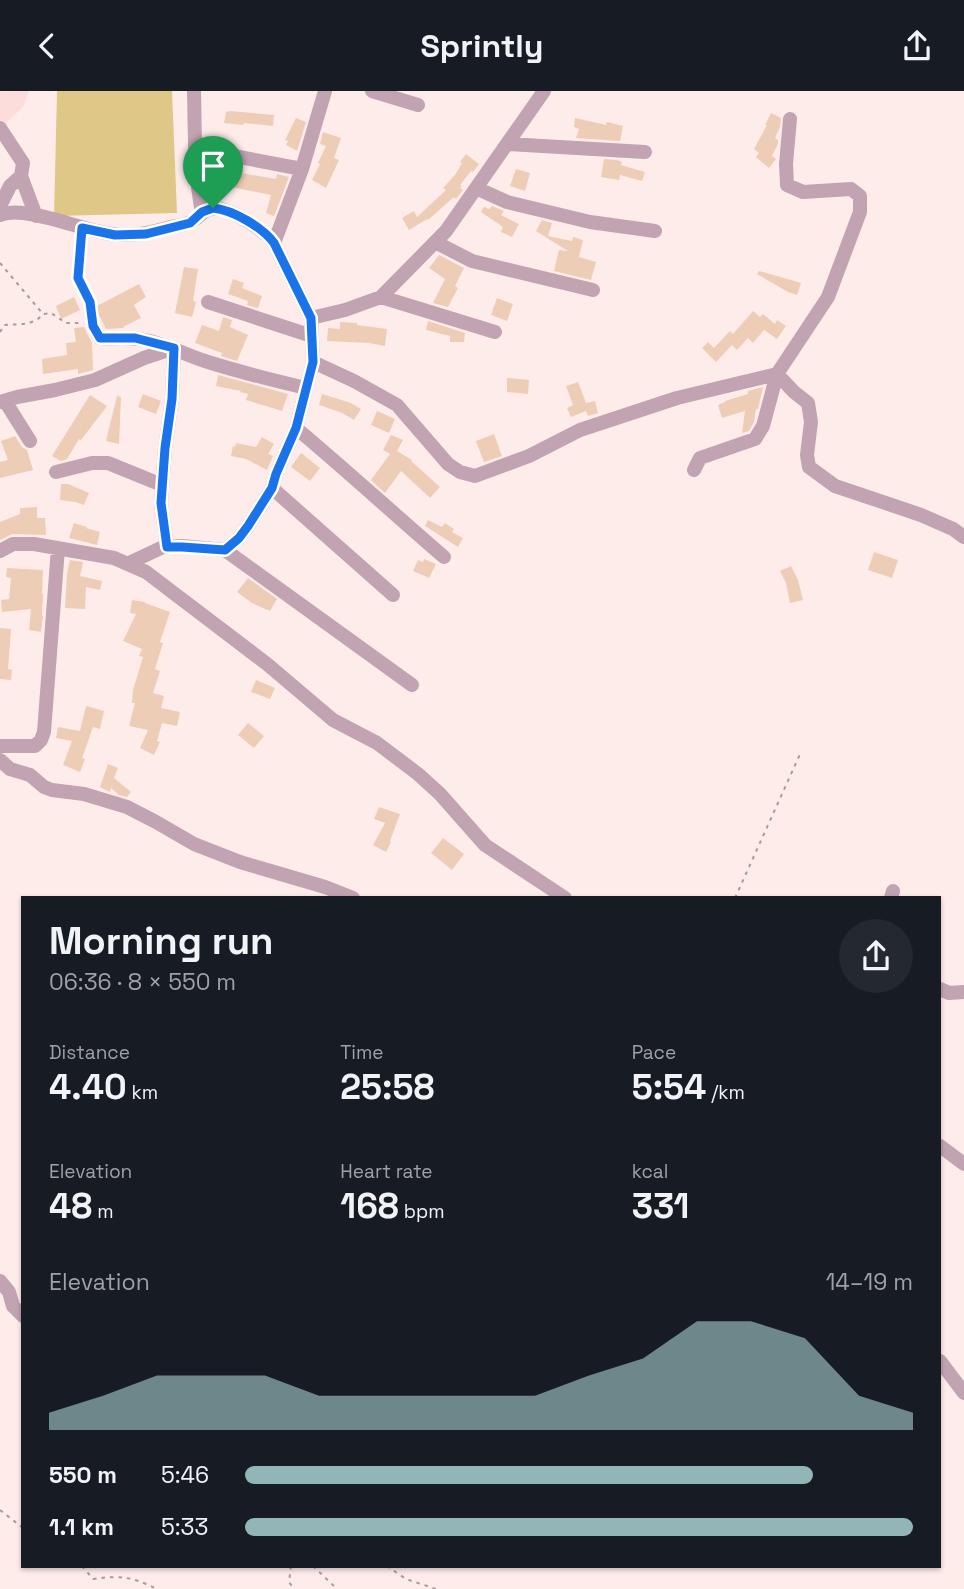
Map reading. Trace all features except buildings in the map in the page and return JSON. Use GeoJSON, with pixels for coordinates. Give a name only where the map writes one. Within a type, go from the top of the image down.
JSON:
{"type":"FeatureCollection","features":[{"type":"Feature","properties":{"kind":"street"},"geometry":{"type":"LineString","coordinates":[[194,91],[195,155],[202,212]]}},
{"type":"Feature","properties":{"kind":"street"},"geometry":{"type":"LineString","coordinates":[[274,243],[302,169],[326,91]]}},
{"type":"Feature","properties":{"kind":"street"},"geometry":{"type":"LineString","coordinates":[[372,91],[418,104]]}},
{"type":"Feature","properties":{"kind":"street"},"geometry":{"type":"LineString","coordinates":[[311,318],[345,310],[381,297],[446,231],[544,91]]}},
{"type":"Feature","properties":{"kind":"street"},"geometry":{"type":"LineString","coordinates":[[694,471],[700,458],[755,439],[763,426],[777,374],[828,296],[860,212],[860,196],[850,189],[803,191],[787,185],[790,119]]}},
{"type":"Feature","properties":{"kind":"street"},"geometry":{"type":"LineString","coordinates":[[0,128],[23,163],[21,176],[36,216]]}},
{"type":"Feature","properties":{"kind":"street"},"geometry":{"type":"LineString","coordinates":[[508,144],[645,152]]}},
{"type":"Feature","properties":{"kind":"street"},"geometry":{"type":"LineString","coordinates":[[195,155],[213,152],[302,169]]}},
{"type":"Feature","properties":{"kind":"street"},"geometry":{"type":"LineString","coordinates":[[0,206],[10,186],[21,176]]}},
{"type":"Feature","properties":{"kind":"street"},"geometry":{"type":"LineString","coordinates":[[476,188],[507,202],[590,222],[654,231]]}},
{"type":"Feature","properties":{"kind":"street"},"geometry":{"type":"LineString","coordinates":[[0,215],[15,212],[115,235],[146,234],[190,223],[202,212],[213,208],[228,211],[241,218],[274,243],[311,318],[313,362],[296,428],[272,488],[239,538],[225,550]]}},
{"type":"Feature","properties":{"kind":"street"},"geometry":{"type":"LineString","coordinates":[[435,242],[472,261],[593,290]]}},
{"type":"Feature","properties":{"kind":"street"},"geometry":{"type":"LineString","coordinates":[[381,297],[495,332]]}},
{"type":"Feature","properties":{"kind":"street"},"geometry":{"type":"LineString","coordinates":[[208,302],[312,336]]}},
{"type":"Feature","properties":{"kind":"street"},"geometry":{"type":"LineString","coordinates":[[93,326],[100,338],[135,338],[174,348],[246,374],[306,388]]}},
{"type":"Feature","properties":{"kind":"street"},"geometry":{"type":"LineString","coordinates":[[30,441],[3,401],[94,380],[174,348]]}},
{"type":"Feature","properties":{"kind":"street"},"geometry":{"type":"LineString","coordinates":[[167,547],[161,503],[172,399],[174,348]]}},
{"type":"Feature","properties":{"kind":"street"},"geometry":{"type":"LineString","coordinates":[[313,362],[397,405],[448,464],[460,472],[475,476],[530,456],[580,430],[677,398],[777,374]]}},
{"type":"Feature","properties":{"kind":"street"},"geometry":{"type":"LineString","coordinates":[[777,374],[808,403],[811,422],[807,455],[809,467],[835,486],[921,515],[953,529],[964,537]]}},
{"type":"Feature","properties":{"kind":"street"},"geometry":{"type":"LineString","coordinates":[[296,428],[444,557]]}},
{"type":"Feature","properties":{"kind":"street"},"geometry":{"type":"LineString","coordinates":[[56,472],[92,463],[107,463],[162,485]]}},
{"type":"Feature","properties":{"kind":"street"},"geometry":{"type":"LineString","coordinates":[[272,488],[393,595]]}},
{"type":"Feature","properties":{"kind":"street"},"geometry":{"type":"LineString","coordinates":[[0,551],[13,544],[23,543],[74,549],[114,558],[146,572],[267,664],[333,720],[377,743],[418,774],[440,794],[485,845],[562,896]]}},
{"type":"Feature","properties":{"kind":"street"},"geometry":{"type":"LineString","coordinates":[[129,563],[167,547],[225,550],[412,685]]}},
{"type":"Feature","properties":{"kind":"street"},"geometry":{"type":"LineString","coordinates":[[0,746],[35,745],[44,732],[58,548]]}},
{"type":"Feature","properties":{"kind":"street"},"geometry":{"type":"LineString","coordinates":[[0,760],[10,768],[30,775],[44,787],[84,794],[127,807],[194,844],[240,862],[349,896]]}},
{"type":"Feature","properties":{"kind":"street"},"geometry":{"type":"LineString","coordinates":[[941,989],[949,993],[964,992]]}},
{"type":"Feature","properties":{"kind":"street"},"geometry":{"type":"LineString","coordinates":[[941,1147],[964,1164]]}},
{"type":"Feature","properties":{"kind":"street"},"geometry":{"type":"LineString","coordinates":[[0,1281],[20,1308]]}},
{"type":"Feature","properties":{"kind":"street"},"geometry":{"type":"LineString","coordinates":[[941,1362],[964,1393]]}},
{"type":"Feature","properties":{"kind":"path"},"geometry":{"type":"LineString","coordinates":[[82,228],[78,278],[92,305],[93,326]]}},
{"type":"Feature","properties":{"kind":"path"},"geometry":{"type":"LineString","coordinates":[[0,263],[43,314]]}},
{"type":"Feature","properties":{"kind":"path"},"geometry":{"type":"LineString","coordinates":[[0,332],[4,325],[32,323],[38,321],[43,314],[51,313],[66,323],[91,323],[93,326]]}},
{"type":"Feature","properties":{"kind":"path"},"geometry":{"type":"LineString","coordinates":[[736,896],[801,752]]}},
{"type":"Feature","properties":{"kind":"path"},"geometry":{"type":"LineString","coordinates":[[0,1510],[21,1526]]}},
{"type":"Feature","properties":{"kind":"path"},"geometry":{"type":"LineString","coordinates":[[84,1568],[93,1579],[111,1576],[137,1579],[157,1589]]}},
{"type":"Feature","properties":{"kind":"path"},"geometry":{"type":"LineString","coordinates":[[291,1568],[289,1582],[294,1589]]}},
{"type":"Feature","properties":{"kind":"path"},"geometry":{"type":"LineString","coordinates":[[315,1568],[337,1589]]}},
{"type":"Feature","properties":{"kind":"path"},"geometry":{"type":"LineString","coordinates":[[390,1568],[406,1579],[436,1589]]}},
{"type":"Feature","properties":{"kind":"shaded area"},"geometry":{"type":"Polygon","coordinates":[[[0,91],[29,91],[23,107],[3,126],[0,121],[0,91]]]}},
{"type":"Feature","properties":{"kind":"shaded area"},"geometry":{"type":"Polygon","coordinates":[[[57,91],[172,91],[177,213],[54,216],[57,91]]]}},
{"type":"Feature","properties":{"kind":"route"},"geometry":{"type":"LineString","coordinates":[[213,208],[228,211],[241,218],[274,243],[311,318],[313,362],[296,428],[272,488],[239,538],[225,550],[167,547],[161,503],[172,399],[174,348],[135,338],[100,338],[93,326],[92,305],[78,278],[82,228],[115,235],[146,234],[190,223],[202,212],[213,208]]}}]}
